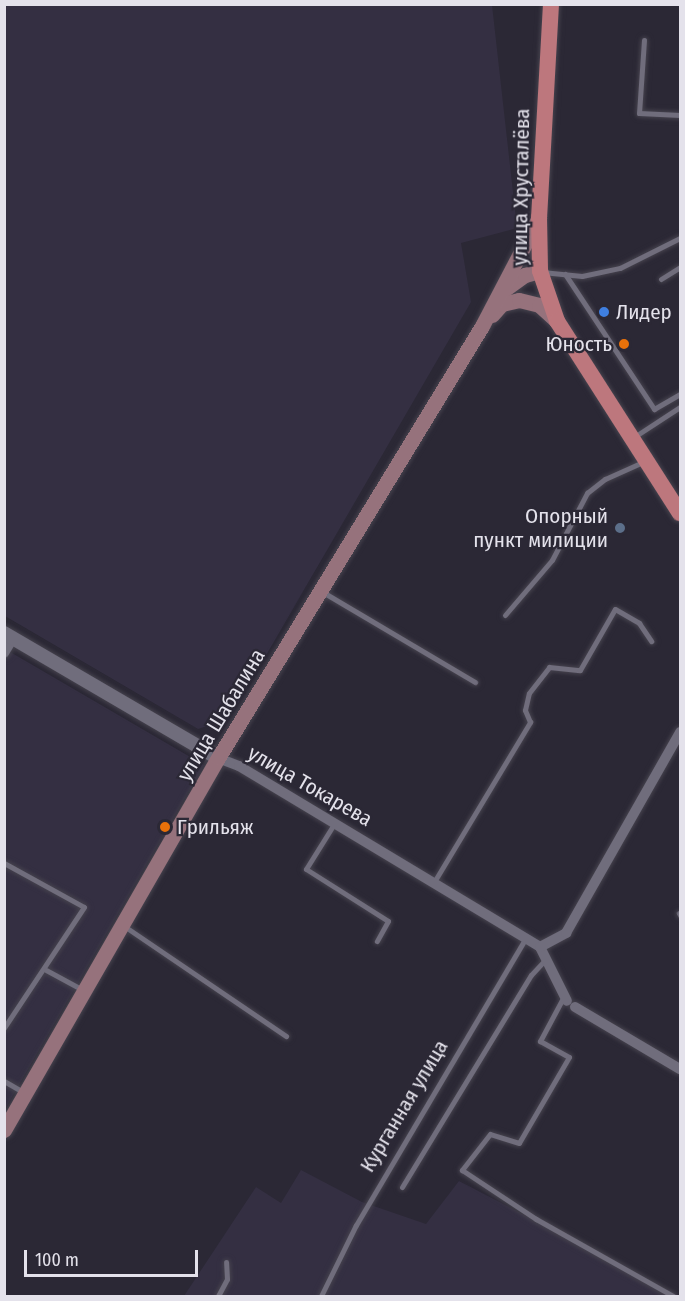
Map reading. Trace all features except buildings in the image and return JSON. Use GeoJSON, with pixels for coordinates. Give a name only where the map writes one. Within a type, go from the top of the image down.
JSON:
{"type":"FeatureCollection","features":[{"type":"Feature","properties":{"kind":"main road","name":"улица Хрусталёва"},"geometry":{"type":"LineString","coordinates":[[551,4],[539,217],[540,272],[558,321],[681,513]]}},
{"type":"Feature","properties":{"kind":"main road","name":"улица Шабалина"},"geometry":{"type":"LineString","coordinates":[[4,1130],[218,758],[482,326],[539,217]]}},
{"type":"Feature","properties":{"kind":"main road","name":"улица Шабалина"},"geometry":{"type":"LineString","coordinates":[[500,294],[525,274],[540,272]]}},
{"type":"Feature","properties":{"kind":"main road","name":"улица Шабалина"},"geometry":{"type":"LineString","coordinates":[[482,326],[502,304],[519,300],[539,305],[558,321]]}},
{"type":"Feature","properties":{"kind":"street","name":"улица Токарева"},"geometry":{"type":"LineString","coordinates":[[9,636],[218,758],[239,766],[540,947]]}},
{"type":"Feature","properties":{"kind":"street"},"geometry":{"type":"LineString","coordinates":[[4,653],[9,636]]}},
{"type":"Feature","properties":{"kind":"street"},"geometry":{"type":"LineString","coordinates":[[681,732],[566,933],[540,947],[568,1002],[681,1069]]}},
{"type":"Feature","properties":{"kind":"lane"},"geometry":{"type":"LineString","coordinates":[[644,40],[639,113],[681,115]]}},
{"type":"Feature","properties":{"kind":"lane"},"geometry":{"type":"LineString","coordinates":[[540,272],[582,276],[620,268],[681,238]]}},
{"type":"Feature","properties":{"kind":"lane"},"geometry":{"type":"LineString","coordinates":[[661,279],[681,267]]}},
{"type":"Feature","properties":{"kind":"lane"},"geometry":{"type":"LineString","coordinates":[[565,274],[661,420]]}},
{"type":"Feature","properties":{"kind":"lane"},"geometry":{"type":"LineString","coordinates":[[654,409],[681,394]]}},
{"type":"Feature","properties":{"kind":"lane"},"geometry":{"type":"LineString","coordinates":[[632,438],[681,407]]}},
{"type":"Feature","properties":{"kind":"lane"},"geometry":{"type":"LineString","coordinates":[[506,615],[552,560],[587,493],[605,479],[647,460]]}},
{"type":"Feature","properties":{"kind":"lane"},"geometry":{"type":"LineString","coordinates":[[320,590],[475,682]]}},
{"type":"Feature","properties":{"kind":"lane"},"geometry":{"type":"LineString","coordinates":[[434,882],[530,722],[525,710],[530,693],[549,667],[580,670],[615,609],[639,623],[651,641]]}},
{"type":"Feature","properties":{"kind":"lane"},"geometry":{"type":"LineString","coordinates":[[334,824],[306,869],[388,921],[377,941]]}},
{"type":"Feature","properties":{"kind":"lane"},"geometry":{"type":"LineString","coordinates":[[4,863],[84,907],[46,970],[4,1028]]}},
{"type":"Feature","properties":{"kind":"lane"},"geometry":{"type":"LineString","coordinates":[[123,925],[286,1036]]}},
{"type":"Feature","properties":{"kind":"lane","name":"Курганная улица"},"geometry":{"type":"LineString","coordinates":[[321,1296],[356,1225],[526,938]]}},
{"type":"Feature","properties":{"kind":"lane","name":"Курганная улица"},"geometry":{"type":"LineString","coordinates":[[402,1187],[531,975],[546,959]]}},
{"type":"Feature","properties":{"kind":"lane"},"geometry":{"type":"LineString","coordinates":[[46,970],[84,991]]}},
{"type":"Feature","properties":{"kind":"lane"},"geometry":{"type":"LineString","coordinates":[[568,1002],[540,1041],[569,1057],[519,1143],[490,1134],[462,1170],[536,1219],[673,1296]]}},
{"type":"Feature","properties":{"kind":"lane"},"geometry":{"type":"LineString","coordinates":[[4,1081],[25,1093]]}},
{"type":"Feature","properties":{"kind":"lane"},"geometry":{"type":"LineString","coordinates":[[218,1296],[227,1279],[226,1262]]}},
{"type":"Feature","properties":{"kind":"shaded area"},"geometry":{"type":"Polygon","coordinates":[[[4,5],[492,5],[517,228],[461,243],[471,302],[229,719],[198,729],[5,616],[4,5]]]}},
{"type":"Feature","properties":{"kind":"shaded area"},"geometry":{"type":"Polygon","coordinates":[[[5,649],[204,765],[5,1109],[5,649]]]}},
{"type":"Feature","properties":{"kind":"shaded area"},"geometry":{"type":"Polygon","coordinates":[[[301,1170],[362,1202],[426,1224],[459,1181],[680,1296],[184,1296],[256,1187],[281,1203],[301,1170]]]}},
{"type":"Feature","properties":{"kind":"place","name":"Лидер"},"geometry":{"type":"Point","coordinates":[604,312]}},
{"type":"Feature","properties":{"kind":"place","name":"Юность"},"geometry":{"type":"Point","coordinates":[624,344]}},
{"type":"Feature","properties":{"kind":"place","name":"Опорный пункт милиции"},"geometry":{"type":"Point","coordinates":[620,528]}},
{"type":"Feature","properties":{"kind":"place","name":"Грильяж"},"geometry":{"type":"Point","coordinates":[165,827]}}]}
